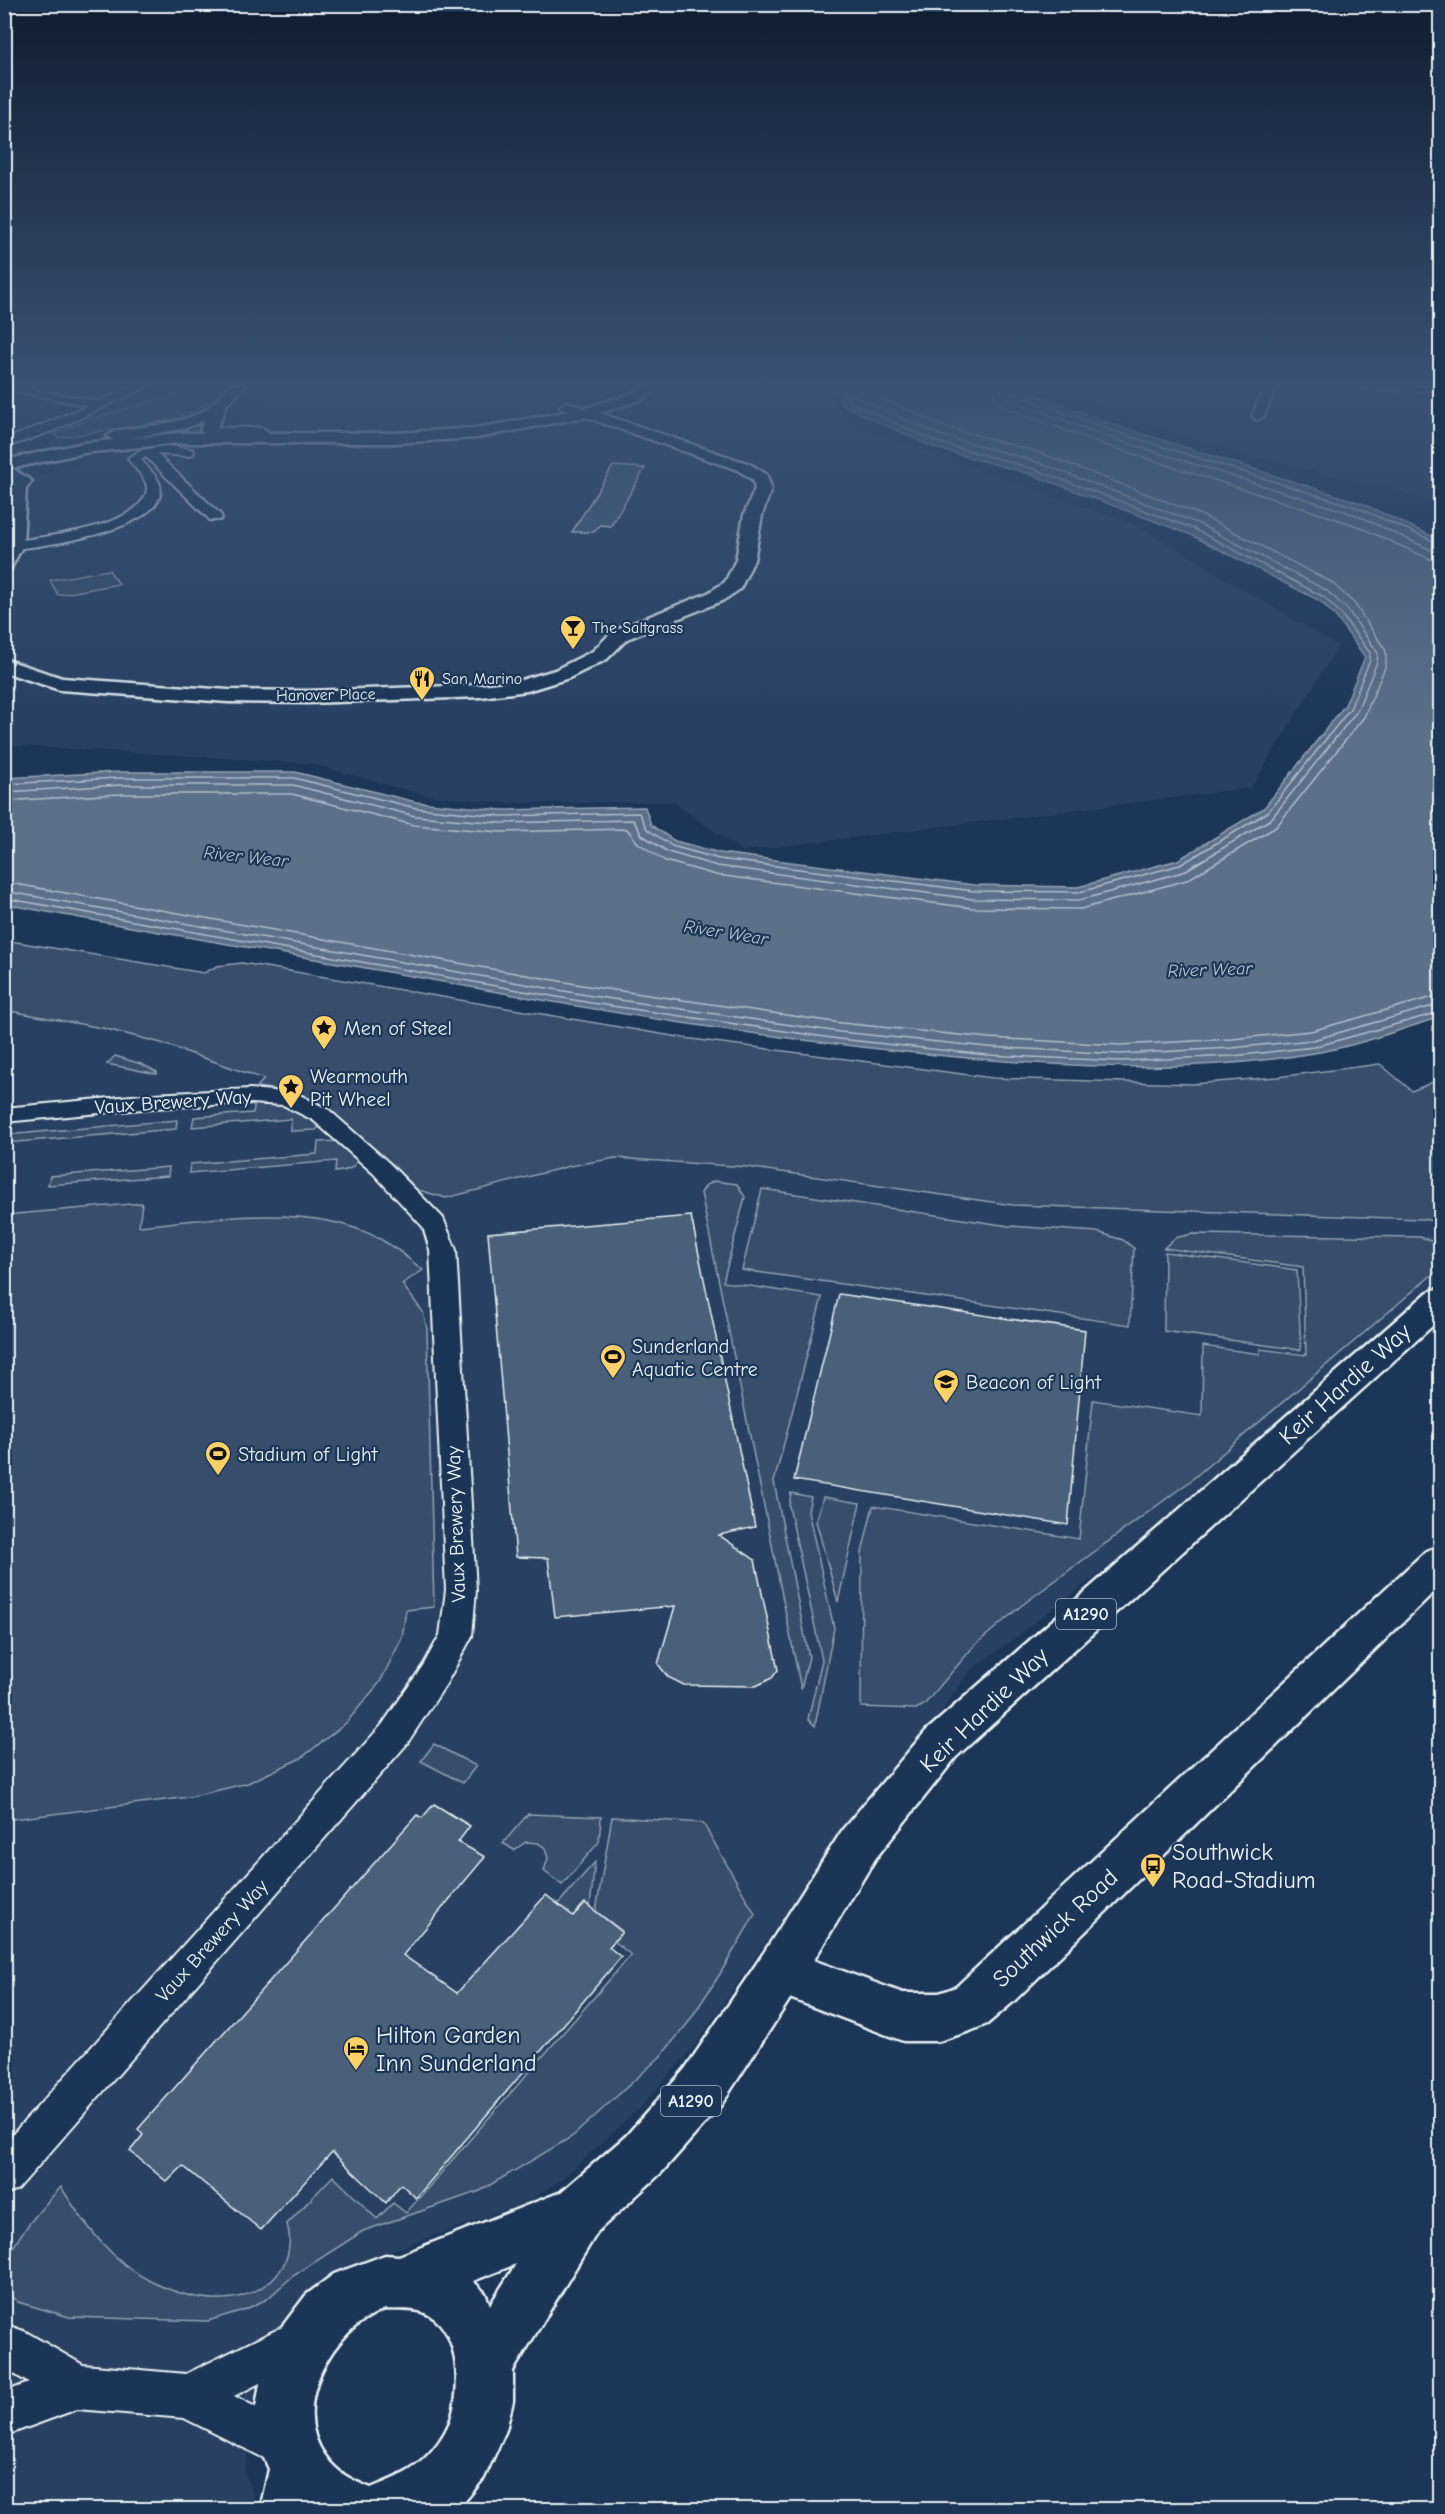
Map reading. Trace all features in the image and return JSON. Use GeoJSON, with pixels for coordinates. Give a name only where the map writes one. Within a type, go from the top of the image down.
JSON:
{"type":"FeatureCollection","features":[{"type":"Feature","properties":{"kind":"main road"},"geometry":{"type":"LineString","coordinates":[[4,566],[14,545],[14,502]]}},
{"type":"Feature","properties":{"kind":"main road","name":"Hanover Place"},"geometry":{"type":"LineString","coordinates":[[4,665],[60,684],[228,696],[308,697],[481,691],[520,687],[562,674],[600,655],[620,635],[715,597],[733,585],[745,560],[753,515],[758,502]]}},
{"type":"Feature","properties":{"kind":"main road"},"geometry":{"type":"LineString","coordinates":[[4,687],[30,675]]}},
{"type":"Feature","properties":{"kind":"main road","name":"Keir Hardie Way"},"geometry":{"type":"LineString","coordinates":[[579,2212],[644,2154],[703,2087],[780,1971],[859,1844],[941,1744],[1440,1300]]}},
{"type":"Feature","properties":{"kind":"main road","name":"Southwick Road"},"geometry":{"type":"LineString","coordinates":[[780,1971],[903,2017],[939,2017],[970,2007],[996,1985],[1440,1562]]}},
{"type":"Feature","properties":{"kind":"main road","name":"A1290"},"geometry":{"type":"LineString","coordinates":[[406,2280],[579,2212]]}},
{"type":"Feature","properties":{"kind":"main road","name":"A1290"},"geometry":{"type":"LineString","coordinates":[[486,2363],[579,2212]]}},
{"type":"Feature","properties":{"kind":"main road"},"geometry":{"type":"LineString","coordinates":[[406,2280],[435,2288],[459,2305],[477,2330],[486,2363],[486,2396],[478,2429],[461,2460],[437,2487],[388,2508],[344,2508],[318,2494],[292,2475],[285,2421],[286,2391],[294,2363],[306,2337],[325,2315],[349,2295],[376,2284],[406,2280]]}},
{"type":"Feature","properties":{"kind":"street"},"geometry":{"type":"LineString","coordinates":[[14,545],[75,536],[121,522],[139,512],[148,502]]}},
{"type":"Feature","properties":{"kind":"street"},"geometry":{"type":"LineString","coordinates":[[200,502],[215,517]]}},
{"type":"Feature","properties":{"kind":"street","name":"Vaux Brewery Way"},"geometry":{"type":"LineString","coordinates":[[4,1115],[176,1100],[250,1096],[288,1098],[321,1115],[381,1168],[434,1224],[442,1250],[461,1590],[456,1636],[435,1674],[394,1735],[4,2175]]}},
{"type":"Feature","properties":{"kind":"street"},"geometry":{"type":"LineString","coordinates":[[4,2414],[77,2387],[188,2396],[306,2337]]}},
{"type":"Feature","properties":{"kind":"street"},"geometry":{"type":"LineString","coordinates":[[4,2346],[10,2347],[77,2387]]}},
{"type":"Feature","properties":{"kind":"street"},"geometry":{"type":"LineString","coordinates":[[188,2396],[292,2475]]}},
{"type":"Feature","properties":{"kind":"shaded area"},"geometry":{"type":"Polygon","coordinates":[[[23,502],[1071,502],[1139,526],[1338,646],[1251,788],[742,851],[673,802],[505,803],[424,795],[308,763],[5,745],[5,569],[23,502]]]}},
{"type":"Feature","properties":{"kind":"shaded area"},"geometry":{"type":"Polygon","coordinates":[[[1428,502],[1440,502],[1440,507],[1428,502]]]}},
{"type":"Feature","properties":{"kind":"shaded area"},"geometry":{"type":"Polygon","coordinates":[[[109,570],[119,584],[58,595],[50,580],[109,570]]]}},
{"type":"Feature","properties":{"kind":"shaded area"},"geometry":{"type":"Polygon","coordinates":[[[4,940],[204,973],[217,966],[242,963],[684,1038],[993,1078],[1192,1084],[1277,1077],[1380,1064],[1412,1091],[1440,1079],[1440,1222],[1422,1219],[1013,1205],[747,1167],[615,1158],[570,1166],[446,1198],[415,1189],[343,1121],[320,1104],[297,1093],[257,1087],[264,1079],[158,1042],[102,1028],[5,1010],[4,940]]]}},
{"type":"Feature","properties":{"kind":"shaded area"},"geometry":{"type":"Polygon","coordinates":[[[4,1010],[102,1028],[158,1042],[264,1080],[258,1087],[297,1093],[320,1104],[446,1198],[570,1166],[615,1158],[748,1167],[1013,1205],[1422,1219],[1440,1222],[1440,1287],[1202,1496],[969,1672],[930,1728],[794,1901],[696,2044],[638,2110],[562,2179],[525,2203],[380,2255],[341,2274],[274,2335],[244,2471],[258,2509],[5,2509],[4,1010]]]}},
{"type":"Feature","properties":{"kind":"shaded area"},"geometry":{"type":"Polygon","coordinates":[[[115,1056],[141,1064],[157,1074],[107,1064],[115,1056]]]}},
{"type":"Feature","properties":{"kind":"shaded area"},"geometry":{"type":"Polygon","coordinates":[[[255,1101],[278,1101],[322,1124],[316,1130],[291,1131],[291,1119],[192,1127],[194,1117],[253,1113],[255,1101]]]}},
{"type":"Feature","properties":{"kind":"shaded area"},"geometry":{"type":"Polygon","coordinates":[[[177,1120],[176,1129],[5,1143],[5,1135],[177,1120]]]}},
{"type":"Feature","properties":{"kind":"shaded area"},"geometry":{"type":"Polygon","coordinates":[[[339,1141],[357,1156],[353,1167],[343,1171],[335,1172],[336,1161],[189,1173],[190,1164],[317,1154],[318,1142],[339,1141]]]}},
{"type":"Feature","properties":{"kind":"shaded area"},"geometry":{"type":"Polygon","coordinates":[[[169,1167],[168,1176],[48,1185],[50,1176],[169,1167]]]}},
{"type":"Feature","properties":{"kind":"shaded area"},"geometry":{"type":"Polygon","coordinates":[[[714,1181],[737,1184],[745,1197],[723,1282],[822,1297],[774,1482],[809,1657],[801,1689],[701,1193],[706,1185],[714,1181]]]}},
{"type":"Feature","properties":{"kind":"shaded area"},"geometry":{"type":"Polygon","coordinates":[[[762,1189],[1009,1226],[1097,1232],[1123,1240],[1134,1248],[1130,1325],[742,1270],[762,1189]]]}},
{"type":"Feature","properties":{"kind":"shaded area","name":"Stadium of Light"},"geometry":{"type":"Polygon","coordinates":[[[142,1203],[139,1226],[268,1216],[301,1217],[333,1222],[363,1231],[390,1245],[423,1270],[402,1284],[423,1312],[427,1329],[434,1607],[406,1610],[402,1638],[380,1682],[346,1723],[301,1758],[248,1783],[189,1797],[5,1820],[5,1215],[142,1203]]]}},
{"type":"Feature","properties":{"kind":"shaded area"},"geometry":{"type":"Polygon","coordinates":[[[1192,1234],[1420,1237],[1440,1243],[1440,1268],[1189,1482],[1022,1605],[974,1646],[924,1705],[916,1709],[861,1707],[862,1553],[873,1506],[1079,1539],[1093,1400],[1202,1416],[1203,1346],[1260,1354],[1260,1349],[1306,1355],[1303,1267],[1164,1248],[1175,1238],[1192,1234]]]}},
{"type":"Feature","properties":{"kind":"shaded area"},"geometry":{"type":"Polygon","coordinates":[[[1165,1252],[1297,1270],[1301,1350],[1164,1331],[1165,1252]]]}},
{"type":"Feature","properties":{"kind":"shaded area"},"geometry":{"type":"Polygon","coordinates":[[[791,1493],[811,1497],[808,1511],[834,1628],[815,1726],[808,1719],[822,1660],[789,1506],[791,1493]]]}},
{"type":"Feature","properties":{"kind":"shaded area"},"geometry":{"type":"Polygon","coordinates":[[[823,1497],[860,1503],[838,1602],[816,1521],[823,1497]]]}},
{"type":"Feature","properties":{"kind":"shaded area"},"geometry":{"type":"Polygon","coordinates":[[[434,1744],[476,1766],[463,1783],[421,1761],[434,1744]]]}},
{"type":"Feature","properties":{"kind":"shaded area"},"geometry":{"type":"Polygon","coordinates":[[[528,1814],[601,1817],[599,1842],[562,1885],[544,1871],[548,1858],[545,1848],[538,1843],[526,1842],[514,1850],[503,1843],[528,1814]]]}},
{"type":"Feature","properties":{"kind":"shaded area"},"geometry":{"type":"Polygon","coordinates":[[[612,1817],[703,1823],[755,1914],[688,2023],[660,2057],[573,2136],[480,2191],[363,2231],[293,2276],[267,2299],[246,2309],[208,2321],[69,2317],[18,2302],[5,2291],[4,2271],[13,2248],[28,2225],[61,2187],[89,2228],[124,2264],[152,2282],[168,2289],[202,2298],[235,2298],[251,2293],[266,2284],[279,2272],[285,2261],[289,2243],[287,2224],[333,2176],[377,2219],[393,2203],[406,2213],[631,1955],[614,1941],[622,1931],[596,1911],[612,1817]]]}},
{"type":"Feature","properties":{"kind":"shaded area"},"geometry":{"type":"Polygon","coordinates":[[[595,1862],[590,1906],[585,1903],[573,1916],[558,1904],[595,1862]]]}},
{"type":"Feature","properties":{"kind":"water","name":"River Wear"},"geometry":{"type":"Polygon","coordinates":[[[1105,502],[1359,502],[1440,540],[1440,1017],[1378,1037],[1314,1053],[1213,1065],[1059,1065],[957,1057],[848,1046],[674,1022],[5,904],[5,778],[119,772],[295,772],[416,802],[502,810],[645,807],[651,825],[675,841],[720,853],[974,885],[1078,887],[1178,860],[1264,808],[1345,705],[1365,657],[1336,617],[1320,601],[1191,535],[1105,502]]]}},
{"type":"Feature","properties":{"kind":"building"},"geometry":{"type":"Polygon","coordinates":[[[590,502],[625,502],[611,526],[600,525],[594,532],[572,532],[590,502]]]}},
{"type":"Feature","properties":{"kind":"building","name":"Sunderland Aquatic Centre"},"geometry":{"type":"Polygon","coordinates":[[[691,1216],[755,1527],[719,1535],[755,1560],[778,1670],[772,1678],[756,1686],[684,1685],[668,1677],[658,1664],[675,1606],[555,1617],[548,1558],[516,1557],[488,1233],[691,1216]]]}},
{"type":"Feature","properties":{"kind":"building","name":"Beacon of Light"},"geometry":{"type":"Polygon","coordinates":[[[839,1294],[1085,1330],[1068,1525],[794,1480],[839,1294]]]}},
{"type":"Feature","properties":{"kind":"building","name":"Hilton Garden Inn Sunderland"},"geometry":{"type":"Polygon","coordinates":[[[434,1804],[470,1826],[458,1842],[485,1857],[403,1955],[457,1993],[546,1895],[573,1916],[585,1903],[622,1932],[609,1947],[621,1957],[416,2198],[401,2184],[386,2203],[332,2152],[261,2230],[183,2166],[167,2182],[130,2151],[143,2135],[138,2129],[417,1815],[422,1818],[434,1804]]]}},
{"type":"Feature","properties":{"kind":"place","name":"The Saltgrass"},"geometry":{"type":"Point","coordinates":[573,651]}},
{"type":"Feature","properties":{"kind":"place","name":"San Marino"},"geometry":{"type":"Point","coordinates":[422,702]}},
{"type":"Feature","properties":{"kind":"place","name":"Men of Steel"},"geometry":{"type":"Point","coordinates":[324,1051]}},
{"type":"Feature","properties":{"kind":"place","name":"Wearmouth Pit Wheel"},"geometry":{"type":"Point","coordinates":[291,1110]}},
{"type":"Feature","properties":{"kind":"place","name":"Sunderland Aquatic Centre"},"geometry":{"type":"Point","coordinates":[613,1380]}},
{"type":"Feature","properties":{"kind":"place","name":"Beacon of Light"},"geometry":{"type":"Point","coordinates":[946,1405]}},
{"type":"Feature","properties":{"kind":"place","name":"Stadium of Light"},"geometry":{"type":"Point","coordinates":[218,1477]}},
{"type":"Feature","properties":{"kind":"place","name":"Southwick Road-Stadium"},"geometry":{"type":"Point","coordinates":[1153,1889]}},
{"type":"Feature","properties":{"kind":"place","name":"Hilton Garden Inn Sunderland"},"geometry":{"type":"Point","coordinates":[356,2072]}}]}
